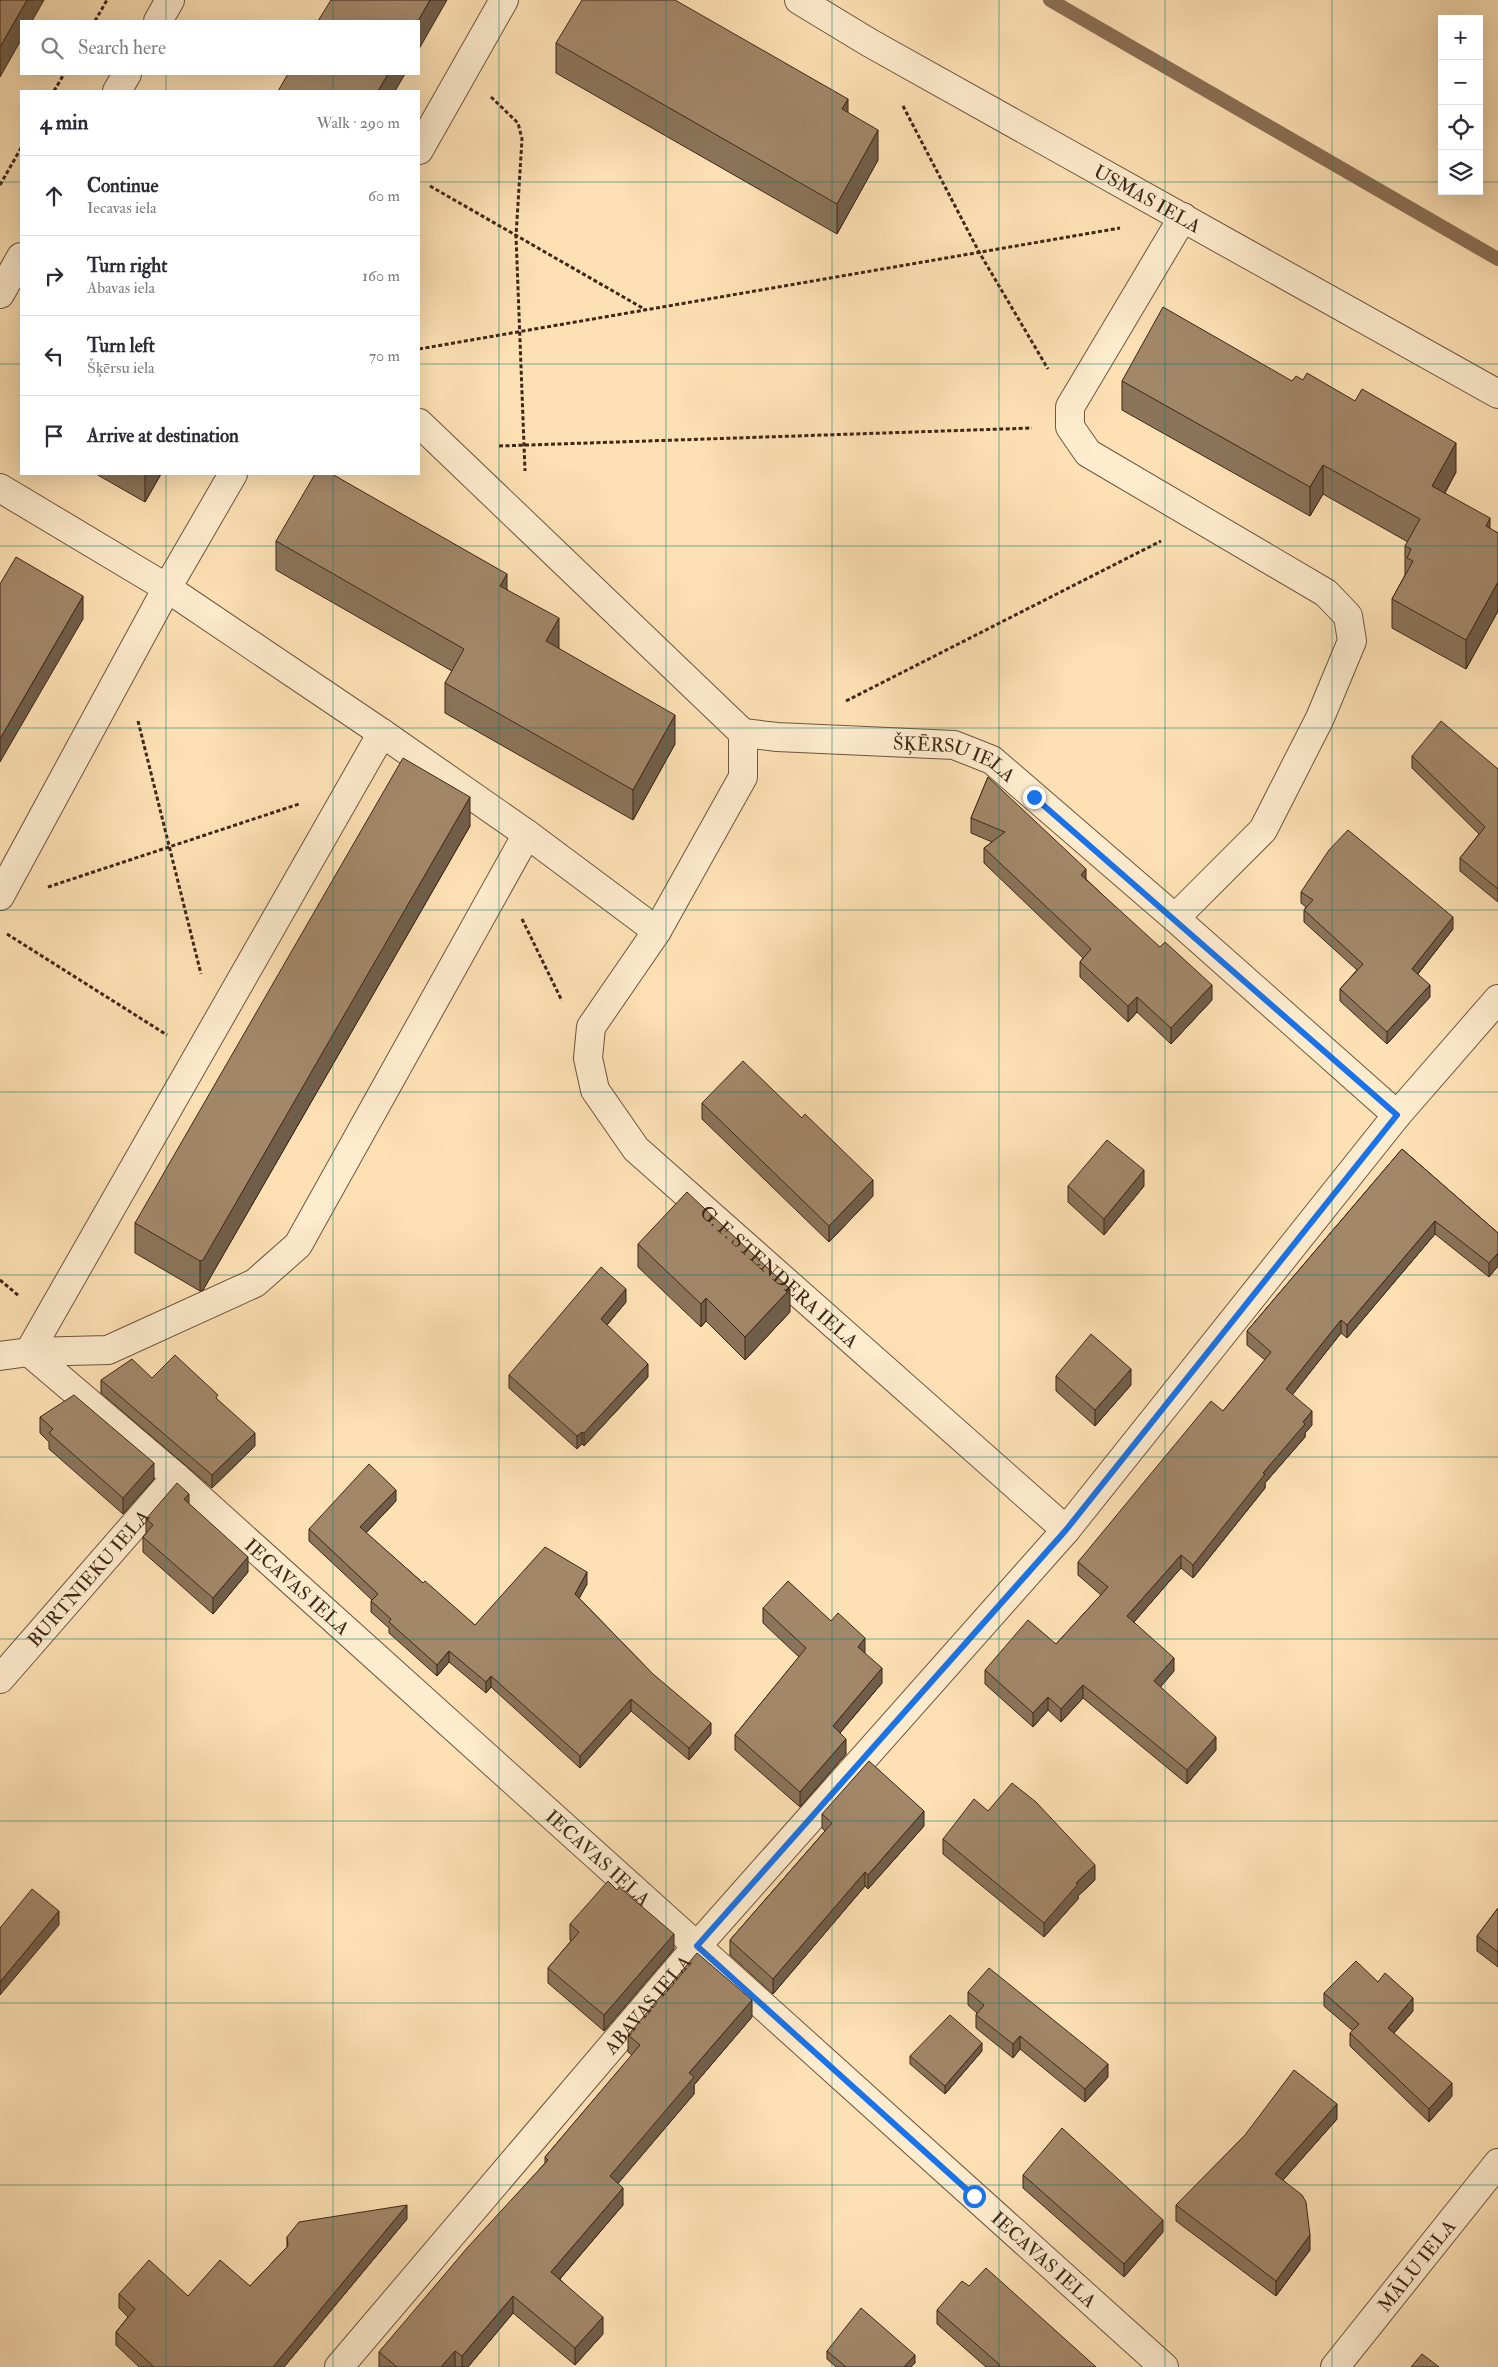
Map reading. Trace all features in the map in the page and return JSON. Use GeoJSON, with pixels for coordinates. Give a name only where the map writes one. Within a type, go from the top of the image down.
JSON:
{"type":"FeatureCollection","features":[{"type":"Feature","properties":{"kind":"street"},"geometry":{"type":"LineString","coordinates":[[159,20],[170,0]]}},
{"type":"Feature","properties":{"kind":"street"},"geometry":{"type":"LineString","coordinates":[[420,148],[504,0]]}},
{"type":"Feature","properties":{"kind":"street","name":"USMAS IELA"},"geometry":{"type":"LineString","coordinates":[[799,0],[870,43],[1498,394]]}},
{"type":"Feature","properties":{"kind":"street"},"geometry":{"type":"LineString","coordinates":[[118,90],[126,75]]}},
{"type":"Feature","properties":{"kind":"street"},"geometry":{"type":"LineString","coordinates":[[1175,918],[1263,830],[1320,718],[1352,641],[1348,616],[1326,593],[1088,453],[1070,417],[1183,217]]}},
{"type":"Feature","properties":{"kind":"street"},"geometry":{"type":"LineString","coordinates":[[0,294],[20,259]]}},
{"type":"Feature","properties":{"kind":"street"},"geometry":{"type":"LineString","coordinates":[[420,424],[743,733]]}},
{"type":"Feature","properties":{"kind":"street"},"geometry":{"type":"LineString","coordinates":[[0,896],[167,588],[232,475]]}},
{"type":"Feature","properties":{"kind":"street"},"geometry":{"type":"LineString","coordinates":[[0,488],[167,588],[382,733],[527,834],[657,931]]}},
{"type":"Feature","properties":{"kind":"street"},"geometry":{"type":"LineString","coordinates":[[29,1352],[382,733]]}},
{"type":"Feature","properties":{"kind":"street","name":"ŠĶĒRSU IELA"},"geometry":{"type":"LineString","coordinates":[[743,733],[954,746],[992,760],[1175,918],[1397,1115]]}},
{"type":"Feature","properties":{"kind":"street","name":"G. F. STENDERA IELA"},"geometry":{"type":"LineString","coordinates":[[743,733],[743,777],[657,931],[591,1026],[588,1058],[595,1090],[636,1149],[1066,1530]]}},
{"type":"Feature","properties":{"kind":"street"},"geometry":{"type":"LineString","coordinates":[[0,1356],[29,1352],[108,1350],[255,1283],[298,1245],[527,834]]}},
{"type":"Feature","properties":{"kind":"street","name":"ABAVAS IELA"},"geometry":{"type":"LineString","coordinates":[[339,2367],[697,1946],[1066,1530],[1397,1115],[1498,999]]}},
{"type":"Feature","properties":{"kind":"street","name":"IECAVAS IELA"},"geometry":{"type":"LineString","coordinates":[[29,1352],[176,1477],[1164,2367]]}},
{"type":"Feature","properties":{"kind":"street","name":"BURTNIEKU IELA"},"geometry":{"type":"LineString","coordinates":[[0,1679],[176,1477]]}},
{"type":"Feature","properties":{"kind":"street","name":"MĀLU IELA"},"geometry":{"type":"LineString","coordinates":[[1335,2367],[1498,2163]]}},
{"type":"Feature","properties":{"kind":"path"},"geometry":{"type":"LineString","coordinates":[[96,20],[107,0]]}},
{"type":"Feature","properties":{"kind":"path"},"geometry":{"type":"LineString","coordinates":[[464,71],[518,123],[522,140],[516,236],[528,527]]}},
{"type":"Feature","properties":{"kind":"path"},"geometry":{"type":"LineString","coordinates":[[55,90],[63,75]]}},
{"type":"Feature","properties":{"kind":"path"},"geometry":{"type":"LineString","coordinates":[[445,448],[1070,417],[979,252],[902,104]]}},
{"type":"Feature","properties":{"kind":"path"},"geometry":{"type":"LineString","coordinates":[[0,185],[20,150]]}},
{"type":"Feature","properties":{"kind":"path"},"geometry":{"type":"LineString","coordinates":[[427,184],[647,310]]}},
{"type":"Feature","properties":{"kind":"path"},"geometry":{"type":"LineString","coordinates":[[420,349],[1125,227]]}},
{"type":"Feature","properties":{"kind":"path"},"geometry":{"type":"LineString","coordinates":[[839,705],[1202,520]]}},
{"type":"Feature","properties":{"kind":"path"},"geometry":{"type":"LineString","coordinates":[[124,667],[214,1026]]}},
{"type":"Feature","properties":{"kind":"path"},"geometry":{"type":"LineString","coordinates":[[47,887],[351,786]]}},
{"type":"Feature","properties":{"kind":"path"},"geometry":{"type":"LineString","coordinates":[[502,878],[568,1013],[591,1026]]}},
{"type":"Feature","properties":{"kind":"path"},"geometry":{"type":"LineString","coordinates":[[0,930],[198,1055]]}},
{"type":"Feature","properties":{"kind":"building"},"geometry":{"type":"Polygon","coordinates":[[[0,0],[27,0],[0,47],[0,0]]]}},
{"type":"Feature","properties":{"kind":"building"},"geometry":{"type":"Polygon","coordinates":[[[331,0],[430,0],[419,20],[319,20],[331,0]]]}},
{"type":"Feature","properties":{"kind":"building"},"geometry":{"type":"Polygon","coordinates":[[[582,0],[675,0],[848,99],[842,109],[878,130],[837,204],[556,43],[582,0]]]}},
{"type":"Feature","properties":{"kind":"building"},"geometry":{"type":"Polygon","coordinates":[[[287,75],[387,75],[379,90],[279,90],[287,75]]]}},
{"type":"Feature","properties":{"kind":"building"},"geometry":{"type":"Polygon","coordinates":[[[1163,307],[1292,381],[1296,376],[1303,380],[1307,373],[1355,401],[1362,389],[1456,443],[1432,486],[1490,518],[1486,526],[1498,533],[1498,582],[1466,640],[1392,599],[1413,561],[1407,558],[1411,549],[1405,546],[1420,519],[1323,465],[1310,487],[1122,381],[1163,307]]]}},
{"type":"Feature","properties":{"kind":"building"},"geometry":{"type":"Polygon","coordinates":[[[314,475],[334,475],[507,574],[500,586],[559,618],[546,641],[675,715],[633,790],[445,683],[464,649],[276,541],[314,475]]]}},
{"type":"Feature","properties":{"kind":"building"},"geometry":{"type":"Polygon","coordinates":[[[16,557],[83,596],[0,739],[0,584],[16,557]]]}},
{"type":"Feature","properties":{"kind":"building"},"geometry":{"type":"Polygon","coordinates":[[[1441,721],[1498,769],[1498,889],[1460,858],[1485,827],[1412,756],[1441,721]]]}},
{"type":"Feature","properties":{"kind":"building"},"geometry":{"type":"Polygon","coordinates":[[[403,758],[470,797],[203,1260],[200,1261],[135,1223],[403,758]]]}},
{"type":"Feature","properties":{"kind":"building"},"geometry":{"type":"Polygon","coordinates":[[[988,777],[1086,869],[1081,875],[1160,947],[1165,942],[1212,985],[1171,1028],[1137,997],[1128,1006],[1080,962],[1091,949],[984,848],[1005,832],[971,818],[988,777]]]}},
{"type":"Feature","properties":{"kind":"building"},"geometry":{"type":"Polygon","coordinates":[[[1348,830],[1453,917],[1412,969],[1430,985],[1387,1032],[1340,989],[1363,964],[1304,910],[1313,900],[1301,892],[1329,850],[1348,830]]]}},
{"type":"Feature","properties":{"kind":"building"},"geometry":{"type":"Polygon","coordinates":[[[743,1061],[802,1118],[805,1114],[873,1180],[829,1226],[702,1103],[743,1061]]]}},
{"type":"Feature","properties":{"kind":"building"},"geometry":{"type":"Polygon","coordinates":[[[1107,1140],[1144,1170],[1104,1219],[1068,1186],[1107,1140]]]}},
{"type":"Feature","properties":{"kind":"building"},"geometry":{"type":"Polygon","coordinates":[[[1402,1149],[1498,1233],[1498,1253],[1489,1263],[1435,1221],[1347,1325],[1341,1320],[1286,1389],[1312,1411],[1303,1422],[1305,1424],[1263,1473],[1265,1474],[1193,1565],[1181,1555],[1127,1616],[1174,1658],[1154,1681],[1216,1737],[1187,1770],[1083,1685],[1061,1709],[1048,1697],[1033,1713],[985,1670],[1028,1620],[1056,1644],[1108,1587],[1078,1562],[1211,1401],[1223,1411],[1271,1352],[1247,1331],[1402,1149]]]}},
{"type":"Feature","properties":{"kind":"building"},"geometry":{"type":"Polygon","coordinates":[[[687,1192],[790,1289],[745,1337],[706,1298],[701,1304],[638,1244],[687,1192]]]}},
{"type":"Feature","properties":{"kind":"building"},"geometry":{"type":"Polygon","coordinates":[[[601,1267],[626,1289],[601,1319],[648,1364],[584,1433],[582,1432],[577,1436],[509,1375],[601,1267]]]}},
{"type":"Feature","properties":{"kind":"building"},"geometry":{"type":"Polygon","coordinates":[[[1091,1334],[1131,1369],[1095,1410],[1056,1376],[1091,1334]]]}},
{"type":"Feature","properties":{"kind":"building"},"geometry":{"type":"Polygon","coordinates":[[[175,1355],[218,1395],[216,1398],[255,1433],[212,1475],[101,1380],[132,1359],[152,1378],[175,1355]]]}},
{"type":"Feature","properties":{"kind":"building"},"geometry":{"type":"Polygon","coordinates":[[[74,1395],[154,1463],[123,1498],[49,1433],[53,1429],[40,1417],[74,1395]]]}},
{"type":"Feature","properties":{"kind":"building"},"geometry":{"type":"Polygon","coordinates":[[[369,1464],[396,1490],[360,1527],[423,1583],[425,1581],[475,1625],[545,1547],[587,1572],[575,1594],[653,1674],[711,1723],[689,1748],[631,1699],[580,1756],[491,1676],[486,1682],[449,1651],[437,1665],[389,1622],[391,1619],[371,1601],[378,1594],[309,1529],[369,1464]]]}},
{"type":"Feature","properties":{"kind":"building"},"geometry":{"type":"Polygon","coordinates":[[[177,1483],[189,1494],[184,1499],[248,1557],[213,1598],[143,1537],[153,1525],[146,1519],[177,1483]]]}},
{"type":"Feature","properties":{"kind":"building"},"geometry":{"type":"Polygon","coordinates":[[[788,1581],[831,1621],[838,1613],[865,1638],[858,1647],[882,1668],[833,1726],[846,1739],[800,1792],[735,1735],[806,1648],[763,1608],[788,1581]]]}},
{"type":"Feature","properties":{"kind":"building"},"geometry":{"type":"Polygon","coordinates":[[[869,1761],[924,1811],[868,1875],[865,1872],[773,1979],[730,1940],[832,1823],[822,1814],[869,1761]]]}},
{"type":"Feature","properties":{"kind":"building"},"geometry":{"type":"Polygon","coordinates":[[[1012,1783],[1036,1802],[1095,1865],[1076,1883],[1078,1884],[1044,1923],[943,1839],[974,1799],[988,1811],[1012,1783]]]}},
{"type":"Feature","properties":{"kind":"building"},"geometry":{"type":"Polygon","coordinates":[[[608,1881],[617,1890],[619,1887],[674,1934],[604,2015],[548,1968],[579,1932],[570,1924],[608,1881]]]}},
{"type":"Feature","properties":{"kind":"building"},"geometry":{"type":"Polygon","coordinates":[[[32,1889],[59,1911],[0,1982],[0,1928],[32,1889]]]}},
{"type":"Feature","properties":{"kind":"building"},"geometry":{"type":"Polygon","coordinates":[[[1498,1908],[1498,1952],[1477,1936],[1498,1908]]]}},
{"type":"Feature","properties":{"kind":"building"},"geometry":{"type":"Polygon","coordinates":[[[697,1953],[752,2000],[689,2073],[694,2077],[610,2176],[623,2188],[551,2272],[603,2317],[575,2348],[513,2296],[462,2356],[455,2351],[441,2367],[397,2367],[379,2352],[467,2248],[548,2160],[545,2157],[640,2045],[628,2035],[697,1953]]]}},
{"type":"Feature","properties":{"kind":"building"},"geometry":{"type":"Polygon","coordinates":[[[1356,1961],[1378,1982],[1385,1973],[1413,1998],[1388,2028],[1452,2083],[1429,2109],[1350,2033],[1359,2024],[1324,1993],[1356,1961]]]}},
{"type":"Feature","properties":{"kind":"building"},"geometry":{"type":"Polygon","coordinates":[[[989,1968],[1108,2064],[1085,2089],[1020,2036],[1013,2044],[976,2015],[984,2005],[968,1992],[989,1968]]]}},
{"type":"Feature","properties":{"kind":"building"},"geometry":{"type":"Polygon","coordinates":[[[950,2015],[982,2043],[945,2086],[910,2056],[950,2015]]]}},
{"type":"Feature","properties":{"kind":"building"},"geometry":{"type":"Polygon","coordinates":[[[1294,2070],[1337,2104],[1275,2174],[1302,2195],[1306,2202],[1310,2235],[1276,2281],[1176,2205],[1245,2135],[1294,2070]]]}},
{"type":"Feature","properties":{"kind":"building"},"geometry":{"type":"Polygon","coordinates":[[[1062,2128],[1163,2220],[1124,2264],[1023,2175],[1062,2128]]]}},
{"type":"Feature","properties":{"kind":"building"},"geometry":{"type":"Polygon","coordinates":[[[407,2205],[273,2367],[154,2367],[116,2332],[135,2309],[119,2294],[149,2260],[188,2296],[220,2260],[250,2286],[288,2246],[287,2237],[299,2222],[407,2205]]]}},
{"type":"Feature","properties":{"kind":"building"},"geometry":{"type":"Polygon","coordinates":[[[986,2268],[1096,2367],[998,2367],[1000,2365],[937,2310],[962,2281],[969,2286],[986,2268]]]}},
{"type":"Feature","properties":{"kind":"building"},"geometry":{"type":"Polygon","coordinates":[[[861,2308],[915,2355],[904,2367],[846,2367],[827,2351],[861,2308]]]}},
{"type":"Feature","properties":{"kind":"building"},"geometry":{"type":"Polygon","coordinates":[[[1422,2354],[1439,2367],[1411,2367],[1422,2354]]]}},
{"type":"Feature","properties":{"kind":"waterway"},"geometry":{"type":"LineString","coordinates":[[1050,0],[1498,259]]}},
{"type":"Feature","properties":{"kind":"route"},"geometry":{"type":"LineString","coordinates":[[974,2196],[697,1946],[1066,1530],[1397,1115],[1175,918],[1034,797]]}}]}
